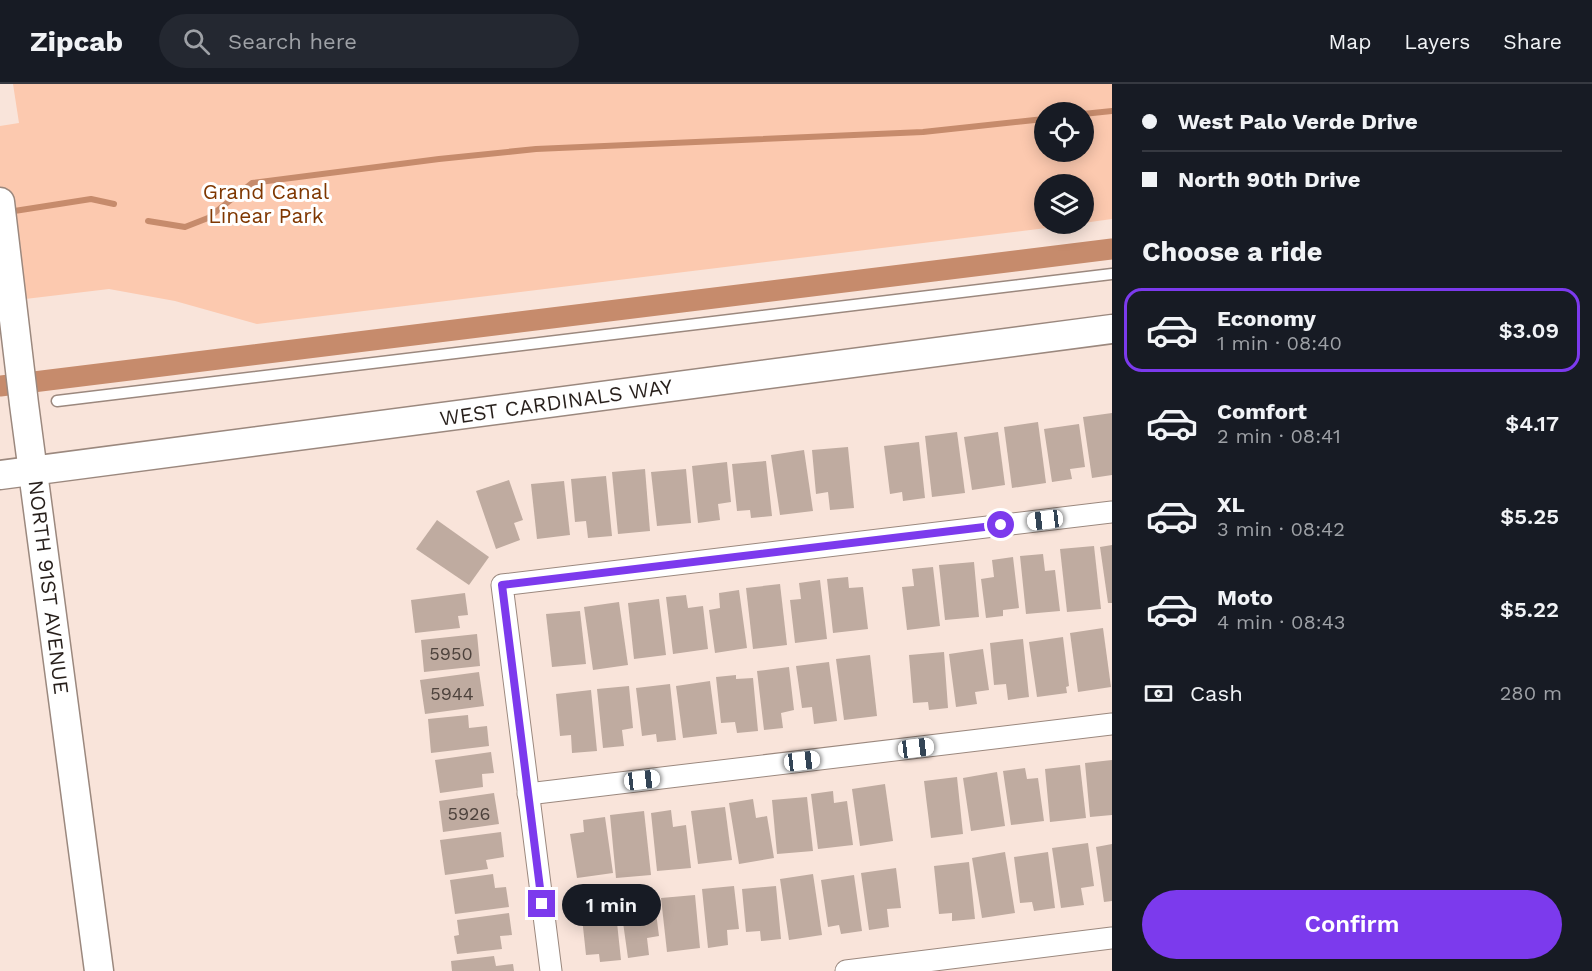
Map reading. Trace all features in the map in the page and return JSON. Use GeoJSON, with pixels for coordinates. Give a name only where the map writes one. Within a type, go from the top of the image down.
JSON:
{"type":"FeatureCollection","features":[{"type":"Feature","properties":{"kind":"main road","name":"NORTH 91ST AVENUE"},"geometry":{"type":"LineString","coordinates":[[0,202],[24,404],[99,971]]}},
{"type":"Feature","properties":{"kind":"main road","name":"WEST CARDINALS WAY"},"geometry":{"type":"LineString","coordinates":[[0,475],[1112,329]]}},
{"type":"Feature","properties":{"kind":"street"},"geometry":{"type":"LineString","coordinates":[[551,971],[502,585],[1112,512]]}},
{"type":"Feature","properties":{"kind":"street"},"geometry":{"type":"LineString","coordinates":[[528,794],[1112,724]]}},
{"type":"Feature","properties":{"kind":"street"},"geometry":{"type":"LineString","coordinates":[[846,971],[1112,938]]}},
{"type":"Feature","properties":{"kind":"lane"},"geometry":{"type":"LineString","coordinates":[[57,401],[1112,274]]}},
{"type":"Feature","properties":{"kind":"green space","name":"Grand Canal Linear Park"},"geometry":{"type":"Polygon","coordinates":[[[13,84],[1112,84],[1112,219],[1094,221],[1094,174],[1034,174],[1034,229],[257,324],[175,301],[109,289],[0,302],[0,126],[19,123],[13,84]]]}},
{"type":"Feature","properties":{"kind":"building"},"geometry":{"type":"Polygon","coordinates":[[[1112,413],[1112,475],[1092,478],[1083,417],[1112,413]]]}},
{"type":"Feature","properties":{"kind":"building"},"geometry":{"type":"Polygon","coordinates":[[[1038,422],[1046,483],[1012,488],[1004,427],[1038,422]]]}},
{"type":"Feature","properties":{"kind":"building"},"geometry":{"type":"Polygon","coordinates":[[[1079,424],[1085,467],[1070,469],[1072,479],[1052,482],[1044,429],[1079,424]]]}},
{"type":"Feature","properties":{"kind":"building"},"geometry":{"type":"Polygon","coordinates":[[[957,432],[965,493],[932,497],[925,436],[957,432]]]}},
{"type":"Feature","properties":{"kind":"building"},"geometry":{"type":"Polygon","coordinates":[[[998,432],[1005,485],[972,490],[964,437],[998,432]]]}},
{"type":"Feature","properties":{"kind":"building"},"geometry":{"type":"Polygon","coordinates":[[[919,442],[925,498],[903,501],[902,492],[890,494],[884,446],[919,442]]]}},
{"type":"Feature","properties":{"kind":"building"},"geometry":{"type":"Polygon","coordinates":[[[848,447],[854,508],[830,510],[828,492],[816,494],[812,450],[848,447]]]}},
{"type":"Feature","properties":{"kind":"building"},"geometry":{"type":"Polygon","coordinates":[[[804,450],[813,511],[780,515],[771,455],[804,450]]]}},
{"type":"Feature","properties":{"kind":"building"},"geometry":{"type":"Polygon","coordinates":[[[766,461],[772,516],[751,518],[750,510],[737,511],[732,464],[766,461]]]}},
{"type":"Feature","properties":{"kind":"building"},"geometry":{"type":"Polygon","coordinates":[[[727,462],[731,502],[718,504],[720,520],[698,523],[692,466],[727,462]]]}},
{"type":"Feature","properties":{"kind":"building"},"geometry":{"type":"Polygon","coordinates":[[[645,469],[650,531],[618,534],[612,472],[645,469]]]}},
{"type":"Feature","properties":{"kind":"building"},"geometry":{"type":"Polygon","coordinates":[[[686,469],[691,523],[657,526],[651,472],[686,469]]]}},
{"type":"Feature","properties":{"kind":"building"},"geometry":{"type":"Polygon","coordinates":[[[606,476],[612,536],[588,538],[586,521],[575,522],[571,479],[606,476]]]}},
{"type":"Feature","properties":{"kind":"building"},"geometry":{"type":"Polygon","coordinates":[[[509,480],[523,520],[514,523],[520,540],[496,549],[476,491],[509,480]]]}},
{"type":"Feature","properties":{"kind":"building"},"geometry":{"type":"Polygon","coordinates":[[[564,481],[570,535],[537,539],[531,484],[564,481]]]}},
{"type":"Feature","properties":{"kind":"building"},"geometry":{"type":"Polygon","coordinates":[[[437,520],[489,557],[469,585],[416,549],[437,520]]]}},
{"type":"Feature","properties":{"kind":"building"},"geometry":{"type":"Polygon","coordinates":[[[1112,545],[1112,603],[1108,603],[1100,547],[1112,545]]]}},
{"type":"Feature","properties":{"kind":"building"},"geometry":{"type":"Polygon","coordinates":[[[1094,546],[1101,609],[1067,612],[1060,549],[1094,546]]]}},
{"type":"Feature","properties":{"kind":"building"},"geometry":{"type":"Polygon","coordinates":[[[1043,554],[1045,571],[1055,570],[1060,611],[1026,614],[1020,556],[1043,554]]]}},
{"type":"Feature","properties":{"kind":"building"},"geometry":{"type":"Polygon","coordinates":[[[1013,557],[1019,608],[1003,610],[1003,616],[986,618],[981,579],[994,577],[992,560],[1013,557]]]}},
{"type":"Feature","properties":{"kind":"building"},"geometry":{"type":"Polygon","coordinates":[[[974,562],[979,617],[945,620],[939,565],[974,562]]]}},
{"type":"Feature","properties":{"kind":"building"},"geometry":{"type":"Polygon","coordinates":[[[933,567],[940,626],[907,630],[902,587],[914,586],[912,569],[933,567]]]}},
{"type":"Feature","properties":{"kind":"building"},"geometry":{"type":"Polygon","coordinates":[[[848,577],[849,588],[863,587],[868,629],[833,633],[827,579],[848,577]]]}},
{"type":"Feature","properties":{"kind":"building"},"geometry":{"type":"Polygon","coordinates":[[[820,580],[827,639],[795,643],[790,600],[801,599],[799,583],[820,580]]]}},
{"type":"Feature","properties":{"kind":"building"},"geometry":{"type":"Polygon","coordinates":[[[780,584],[787,645],[753,649],[746,588],[780,584]]]}},
{"type":"Feature","properties":{"kind":"building"},"geometry":{"type":"Polygon","coordinates":[[[739,590],[747,648],[715,653],[709,610],[720,608],[719,593],[739,590]]]}},
{"type":"Feature","properties":{"kind":"building"},"geometry":{"type":"Polygon","coordinates":[[[465,593],[468,615],[458,616],[460,628],[415,633],[411,600],[465,593]]]}},
{"type":"Feature","properties":{"kind":"building"},"geometry":{"type":"Polygon","coordinates":[[[686,595],[688,608],[703,606],[708,649],[673,654],[666,597],[686,595]]]}},
{"type":"Feature","properties":{"kind":"building"},"geometry":{"type":"Polygon","coordinates":[[[659,599],[666,655],[634,659],[628,603],[659,599]]]}},
{"type":"Feature","properties":{"kind":"building"},"geometry":{"type":"Polygon","coordinates":[[[619,602],[628,665],[593,670],[584,607],[619,602]]]}},
{"type":"Feature","properties":{"kind":"building"},"geometry":{"type":"Polygon","coordinates":[[[580,611],[586,664],[552,667],[546,614],[580,611]]]}},
{"type":"Feature","properties":{"kind":"building"},"geometry":{"type":"Polygon","coordinates":[[[1103,628],[1111,687],[1078,692],[1070,633],[1103,628]]]}},
{"type":"Feature","properties":{"kind":"building"},"geometry":{"type":"Polygon","coordinates":[[[477,634],[480,666],[424,672],[421,640],[477,634]]]}},
{"type":"Feature","properties":{"kind":"building"},"geometry":{"type":"Polygon","coordinates":[[[1063,637],[1069,686],[1066,687],[1067,693],[1037,697],[1029,642],[1063,637]]]}},
{"type":"Feature","properties":{"kind":"building"},"geometry":{"type":"Polygon","coordinates":[[[1023,639],[1029,697],[1008,700],[1006,684],[994,685],[990,643],[1023,639]]]}},
{"type":"Feature","properties":{"kind":"building"},"geometry":{"type":"Polygon","coordinates":[[[983,649],[989,690],[975,692],[977,704],[956,707],[949,654],[983,649]]]}},
{"type":"Feature","properties":{"kind":"building"},"geometry":{"type":"Polygon","coordinates":[[[944,652],[948,708],[929,710],[928,702],[913,703],[909,655],[944,652]]]}},
{"type":"Feature","properties":{"kind":"building"},"geometry":{"type":"Polygon","coordinates":[[[870,655],[877,716],[844,720],[836,659],[870,655]]]}},
{"type":"Feature","properties":{"kind":"building"},"geometry":{"type":"Polygon","coordinates":[[[829,662],[837,721],[814,724],[812,707],[802,708],[796,666],[829,662]]]}},
{"type":"Feature","properties":{"kind":"building"},"geometry":{"type":"Polygon","coordinates":[[[789,667],[794,710],[781,713],[783,728],[764,730],[757,671],[789,667]]]}},
{"type":"Feature","properties":{"kind":"building"},"geometry":{"type":"Polygon","coordinates":[[[479,672],[484,706],[425,714],[420,680],[479,672]]]}},
{"type":"Feature","properties":{"kind":"building"},"geometry":{"type":"Polygon","coordinates":[[[736,675],[736,679],[753,678],[758,731],[737,733],[735,722],[721,723],[716,677],[736,675]]]}},
{"type":"Feature","properties":{"kind":"building"},"geometry":{"type":"Polygon","coordinates":[[[710,681],[717,734],[683,738],[676,686],[710,681]]]}},
{"type":"Feature","properties":{"kind":"building"},"geometry":{"type":"Polygon","coordinates":[[[670,684],[676,740],[657,742],[656,734],[642,736],[636,688],[670,684]]]}},
{"type":"Feature","properties":{"kind":"building"},"geometry":{"type":"Polygon","coordinates":[[[629,686],[633,728],[622,730],[624,746],[603,748],[597,689],[629,686]]]}},
{"type":"Feature","properties":{"kind":"building"},"geometry":{"type":"Polygon","coordinates":[[[591,690],[597,751],[572,753],[571,735],[560,736],[556,694],[591,690]]]}},
{"type":"Feature","properties":{"kind":"building"},"geometry":{"type":"Polygon","coordinates":[[[468,715],[469,728],[487,726],[489,746],[431,753],[428,719],[468,715]]]}},
{"type":"Feature","properties":{"kind":"building"},"geometry":{"type":"Polygon","coordinates":[[[491,752],[494,773],[482,774],[483,787],[440,793],[435,760],[491,752]]]}},
{"type":"Feature","properties":{"kind":"building"},"geometry":{"type":"Polygon","coordinates":[[[1112,760],[1112,815],[1090,817],[1085,763],[1112,760]]]}},
{"type":"Feature","properties":{"kind":"building"},"geometry":{"type":"Polygon","coordinates":[[[1080,765],[1086,818],[1050,822],[1045,769],[1080,765]]]}},
{"type":"Feature","properties":{"kind":"building"},"geometry":{"type":"Polygon","coordinates":[[[1025,768],[1027,779],[1038,778],[1044,821],[1011,825],[1003,771],[1025,768]]]}},
{"type":"Feature","properties":{"kind":"building"},"geometry":{"type":"Polygon","coordinates":[[[997,772],[1005,826],[971,831],[963,778],[997,772]]]}},
{"type":"Feature","properties":{"kind":"building"},"geometry":{"type":"Polygon","coordinates":[[[957,777],[963,834],[931,838],[924,781],[957,777]]]}},
{"type":"Feature","properties":{"kind":"building"},"geometry":{"type":"Polygon","coordinates":[[[885,784],[893,841],[860,846],[852,789],[885,784]]]}},
{"type":"Feature","properties":{"kind":"building"},"geometry":{"type":"Polygon","coordinates":[[[833,791],[834,803],[847,801],[853,845],[818,849],[811,794],[833,791]]]}},
{"type":"Feature","properties":{"kind":"building"},"geometry":{"type":"Polygon","coordinates":[[[494,793],[499,824],[443,832],[439,801],[494,793]]]}},
{"type":"Feature","properties":{"kind":"building"},"geometry":{"type":"Polygon","coordinates":[[[807,797],[813,851],[777,854],[772,800],[807,797]]]}},
{"type":"Feature","properties":{"kind":"building"},"geometry":{"type":"Polygon","coordinates":[[[753,799],[756,818],[767,816],[774,858],[739,864],[729,803],[753,799]]]}},
{"type":"Feature","properties":{"kind":"building"},"geometry":{"type":"Polygon","coordinates":[[[725,807],[732,860],[698,864],[691,811],[725,807]]]}},
{"type":"Feature","properties":{"kind":"building"},"geometry":{"type":"Polygon","coordinates":[[[671,810],[673,827],[686,825],[691,868],[657,871],[651,813],[671,810]]]}},
{"type":"Feature","properties":{"kind":"building"},"geometry":{"type":"Polygon","coordinates":[[[644,811],[651,875],[616,878],[610,815],[644,811]]]}},
{"type":"Feature","properties":{"kind":"building"},"geometry":{"type":"Polygon","coordinates":[[[605,817],[613,873],[577,878],[570,834],[584,832],[583,820],[605,817]]]}},
{"type":"Feature","properties":{"kind":"building"},"geometry":{"type":"Polygon","coordinates":[[[501,832],[504,857],[486,860],[488,869],[445,875],[440,840],[501,832]]]}},
{"type":"Feature","properties":{"kind":"building"},"geometry":{"type":"Polygon","coordinates":[[[1088,843],[1094,886],[1081,888],[1084,905],[1061,908],[1052,848],[1088,843]]]}},
{"type":"Feature","properties":{"kind":"building"},"geometry":{"type":"Polygon","coordinates":[[[1112,844],[1112,901],[1104,902],[1096,847],[1112,844]]]}},
{"type":"Feature","properties":{"kind":"building"},"geometry":{"type":"Polygon","coordinates":[[[1005,852],[1015,913],[982,918],[972,858],[1005,852]]]}},
{"type":"Feature","properties":{"kind":"building"},"geometry":{"type":"Polygon","coordinates":[[[1048,852],[1055,908],[1034,911],[1032,902],[1020,903],[1014,857],[1048,852]]]}},
{"type":"Feature","properties":{"kind":"building"},"geometry":{"type":"Polygon","coordinates":[[[969,862],[975,919],[952,921],[952,913],[939,914],[934,866],[969,862]]]}},
{"type":"Feature","properties":{"kind":"building"},"geometry":{"type":"Polygon","coordinates":[[[896,868],[901,908],[887,909],[889,927],[869,930],[861,873],[896,868]]]}},
{"type":"Feature","properties":{"kind":"building"},"geometry":{"type":"Polygon","coordinates":[[[493,874],[495,888],[506,887],[509,907],[455,914],[450,880],[493,874]]]}},
{"type":"Feature","properties":{"kind":"building"},"geometry":{"type":"Polygon","coordinates":[[[813,874],[822,935],[789,940],[780,879],[813,874]]]}},
{"type":"Feature","properties":{"kind":"building"},"geometry":{"type":"Polygon","coordinates":[[[854,875],[862,931],[841,934],[839,925],[828,927],[821,880],[854,875]]]}},
{"type":"Feature","properties":{"kind":"building"},"geometry":{"type":"Polygon","coordinates":[[[734,886],[739,929],[727,930],[728,945],[708,948],[702,889],[734,886]]]}},
{"type":"Feature","properties":{"kind":"building"},"geometry":{"type":"Polygon","coordinates":[[[776,886],[781,939],[761,941],[760,931],[746,932],[742,889],[776,886]]]}},
{"type":"Feature","properties":{"kind":"building"},"geometry":{"type":"Polygon","coordinates":[[[695,895],[700,948],[667,952],[661,898],[695,895]]]}},
{"type":"Feature","properties":{"kind":"building"},"geometry":{"type":"Polygon","coordinates":[[[654,897],[659,936],[647,938],[649,955],[628,958],[620,901],[654,897]]]}},
{"type":"Feature","properties":{"kind":"building"},"geometry":{"type":"Polygon","coordinates":[[[615,904],[621,960],[600,962],[599,954],[586,955],[581,908],[615,904]]]}},
{"type":"Feature","properties":{"kind":"building"},"geometry":{"type":"Polygon","coordinates":[[[509,913],[512,935],[500,936],[502,949],[457,954],[454,936],[459,935],[457,920],[509,913]]]}},
{"type":"Feature","properties":{"kind":"building"},"geometry":{"type":"Polygon","coordinates":[[[494,956],[496,966],[513,964],[514,971],[452,971],[451,961],[494,956]]]}},
{"type":"Feature","properties":{"kind":"waterway"},"geometry":{"type":"LineString","coordinates":[[1094,113],[1112,111]]}},
{"type":"Feature","properties":{"kind":"waterway"},"geometry":{"type":"LineString","coordinates":[[148,221],[185,227],[208,218],[252,183],[439,159],[536,149],[923,132],[1034,120]]}},
{"type":"Feature","properties":{"kind":"waterway"},"geometry":{"type":"LineString","coordinates":[[8,212],[91,199],[114,204]]}},
{"type":"Feature","properties":{"kind":"waterway"},"geometry":{"type":"LineString","coordinates":[[0,386],[1112,249]]}},
{"type":"Feature","properties":{"kind":"route"},"geometry":{"type":"LineString","coordinates":[[542,904],[502,585],[1001,525]]}}]}
